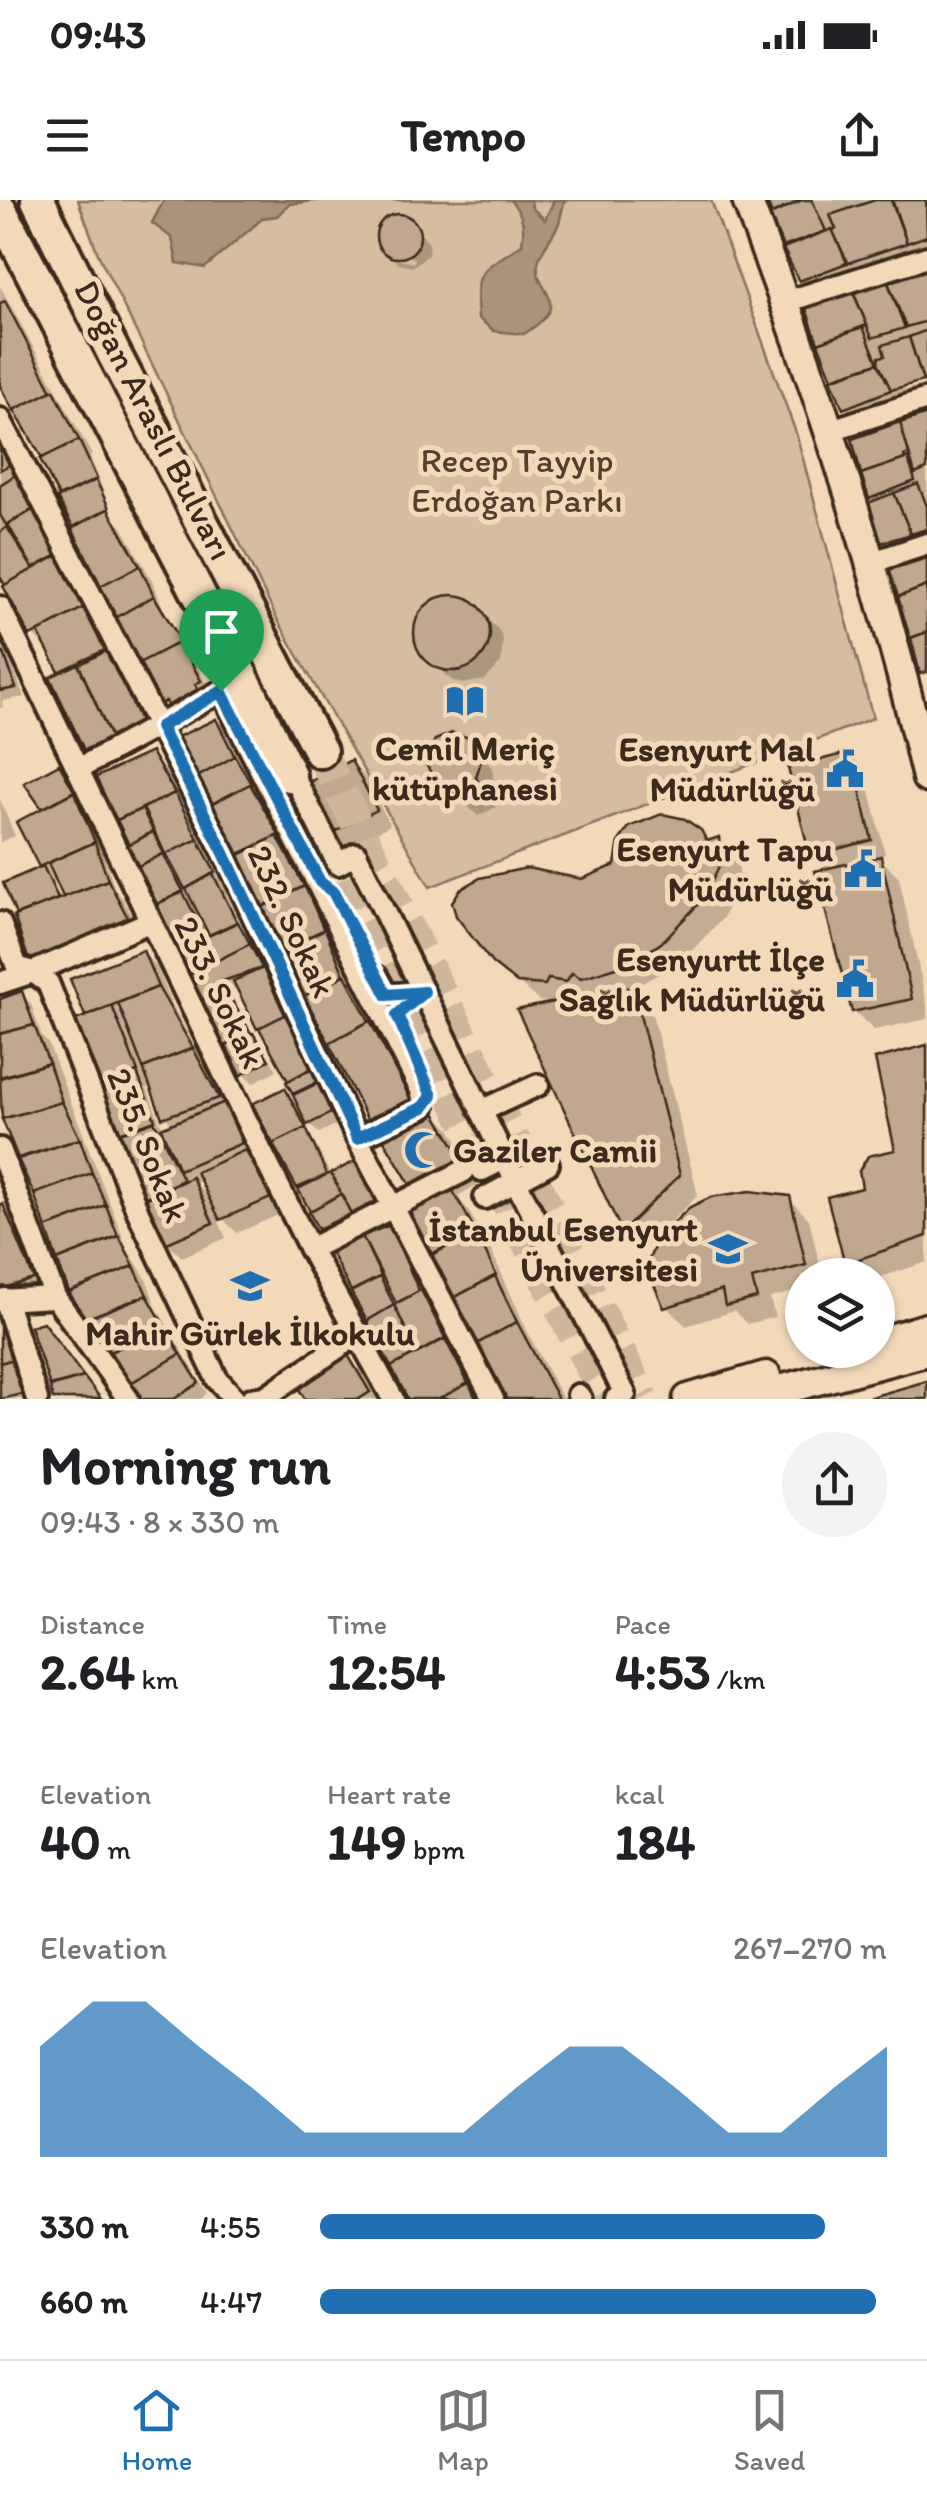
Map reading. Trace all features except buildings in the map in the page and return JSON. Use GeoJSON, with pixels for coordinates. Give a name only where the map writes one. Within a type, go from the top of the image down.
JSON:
{"type":"FeatureCollection","features":[{"type":"Feature","properties":{"kind":"main road","name":"Doğan Araslı Bulvarı"},"geometry":{"type":"LineString","coordinates":[[38,200],[320,750]]}},
{"type":"Feature","properties":{"kind":"main road","name":"Doğan Araslı Bulvarı"},"geometry":{"type":"LineString","coordinates":[[2,214],[293,778]]}},
{"type":"Feature","properties":{"kind":"main road"},"geometry":{"type":"LineString","coordinates":[[2,214],[9,258],[219,672],[221,691]]}},
{"type":"Feature","properties":{"kind":"street"},"geometry":{"type":"LineString","coordinates":[[747,200],[918,700],[927,778]]}},
{"type":"Feature","properties":{"kind":"street"},"geometry":{"type":"LineString","coordinates":[[785,302],[927,256]]}},
{"type":"Feature","properties":{"kind":"street"},"geometry":{"type":"LineString","coordinates":[[828,431],[927,399]]}},
{"type":"Feature","properties":{"kind":"street","name":"232. Sokak"},"geometry":{"type":"LineString","coordinates":[[0,419],[224,853],[357,1138],[493,1399]]}},
{"type":"Feature","properties":{"kind":"street"},"geometry":{"type":"LineString","coordinates":[[870,564],[927,544]]}},
{"type":"Feature","properties":{"kind":"street","name":"233. Sokak"},"geometry":{"type":"LineString","coordinates":[[0,607],[310,1249],[393,1399]]}},
{"type":"Feature","properties":{"kind":"street"},"geometry":{"type":"LineString","coordinates":[[80,768],[221,691],[320,882],[422,1092],[424,1107]]}},
{"type":"Feature","properties":{"kind":"street"},"geometry":{"type":"LineString","coordinates":[[293,778],[338,864],[356,854],[352,869],[424,992],[504,1159],[625,1394],[616,1399]]}},
{"type":"Feature","properties":{"kind":"street"},"geometry":{"type":"LineString","coordinates":[[320,882],[333,892],[387,995],[424,992]]}},
{"type":"Feature","properties":{"kind":"street"},"geometry":{"type":"LineString","coordinates":[[0,982],[33,972],[149,922]]}},
{"type":"Feature","properties":{"kind":"street","name":"235. Sokak"},"geometry":{"type":"LineString","coordinates":[[0,923],[17,967],[48,983],[138,1212],[216,1379],[234,1399]]}},
{"type":"Feature","properties":{"kind":"street"},"geometry":{"type":"LineString","coordinates":[[357,1138],[424,1107],[432,1096],[397,1015],[424,992]]}},
{"type":"Feature","properties":{"kind":"street"},"geometry":{"type":"LineString","coordinates":[[482,1112],[538,1085]]}},
{"type":"Feature","properties":{"kind":"street"},"geometry":{"type":"LineString","coordinates":[[0,1149],[55,1297],[128,1399]]}},
{"type":"Feature","properties":{"kind":"street"},"geometry":{"type":"LineString","coordinates":[[310,1249],[504,1159]]}},
{"type":"Feature","properties":{"kind":"street"},"geometry":{"type":"LineString","coordinates":[[485,1198],[548,1164]]}},
{"type":"Feature","properties":{"kind":"street"},"geometry":{"type":"LineString","coordinates":[[36,1399],[2,1300],[55,1297]]}},
{"type":"Feature","properties":{"kind":"street"},"geometry":{"type":"LineString","coordinates":[[895,1338],[927,1328]]}},
{"type":"Feature","properties":{"kind":"street"},"geometry":{"type":"LineString","coordinates":[[252,1399],[265,1396],[358,1334]]}},
{"type":"Feature","properties":{"kind":"street"},"geometry":{"type":"LineString","coordinates":[[746,1399],[927,1351]]}},
{"type":"Feature","properties":{"kind":"street"},"geometry":{"type":"LineString","coordinates":[[688,1399],[793,1368]]}},
{"type":"Feature","properties":{"kind":"green space","name":"Recep Tayyip Erdoğan Parkı"},"geometry":{"type":"Polygon","coordinates":[[[78,200],[711,200],[796,433],[873,718],[430,887],[276,617],[98,254],[78,200]]]}},
{"type":"Feature","properties":{"kind":"shaded area"},"geometry":{"type":"Polygon","coordinates":[[[164,200],[322,200],[289,204],[277,216],[263,218],[205,268],[177,263],[172,238],[152,223],[164,200]]]}},
{"type":"Feature","properties":{"kind":"shaded area"},"geometry":{"type":"Polygon","coordinates":[[[510,200],[531,200],[532,208],[545,220],[554,200],[565,200],[559,223],[539,259],[540,280],[550,304],[548,312],[524,334],[494,331],[478,318],[478,288],[484,271],[522,244],[522,220],[510,200]]]}},
{"type":"Feature","properties":{"kind":"tunnel"},"geometry":{"type":"LineString","coordinates":[[320,751],[643,1399]]}},
{"type":"Feature","properties":{"kind":"tunnel"},"geometry":{"type":"LineString","coordinates":[[321,836],[607,1399]]}},
{"type":"Feature","properties":{"kind":"place","name":"Cemil Meriç kütüphanesi"},"geometry":{"type":"Point","coordinates":[465,701]}},
{"type":"Feature","properties":{"kind":"place","name":"Esenyurt Mal Müdürlüğü"},"geometry":{"type":"Point","coordinates":[845,769]}},
{"type":"Feature","properties":{"kind":"place","name":"Esenyurt Tapu Müdürlüğü"},"geometry":{"type":"Point","coordinates":[863,869]}},
{"type":"Feature","properties":{"kind":"place","name":"Esenyurtt İlçe Sağlık Müdürlüğü"},"geometry":{"type":"Point","coordinates":[855,979]}},
{"type":"Feature","properties":{"kind":"place","name":"Gaziler Camii"},"geometry":{"type":"Point","coordinates":[423,1150]}},
{"type":"Feature","properties":{"kind":"place","name":"İstanbul Esenyurt Üniversitesi"},"geometry":{"type":"Point","coordinates":[728,1249]}},
{"type":"Feature","properties":{"kind":"place","name":"Mahir Gürlek İlkokulu"},"geometry":{"type":"Point","coordinates":[250,1286]}},
{"type":"Feature","properties":{"kind":"route"},"geometry":{"type":"LineString","coordinates":[[221,691],[320,882],[333,892],[387,995],[424,992],[397,1015],[432,1096],[424,1107],[357,1138],[224,853],[160,727],[221,691]]}}]}
